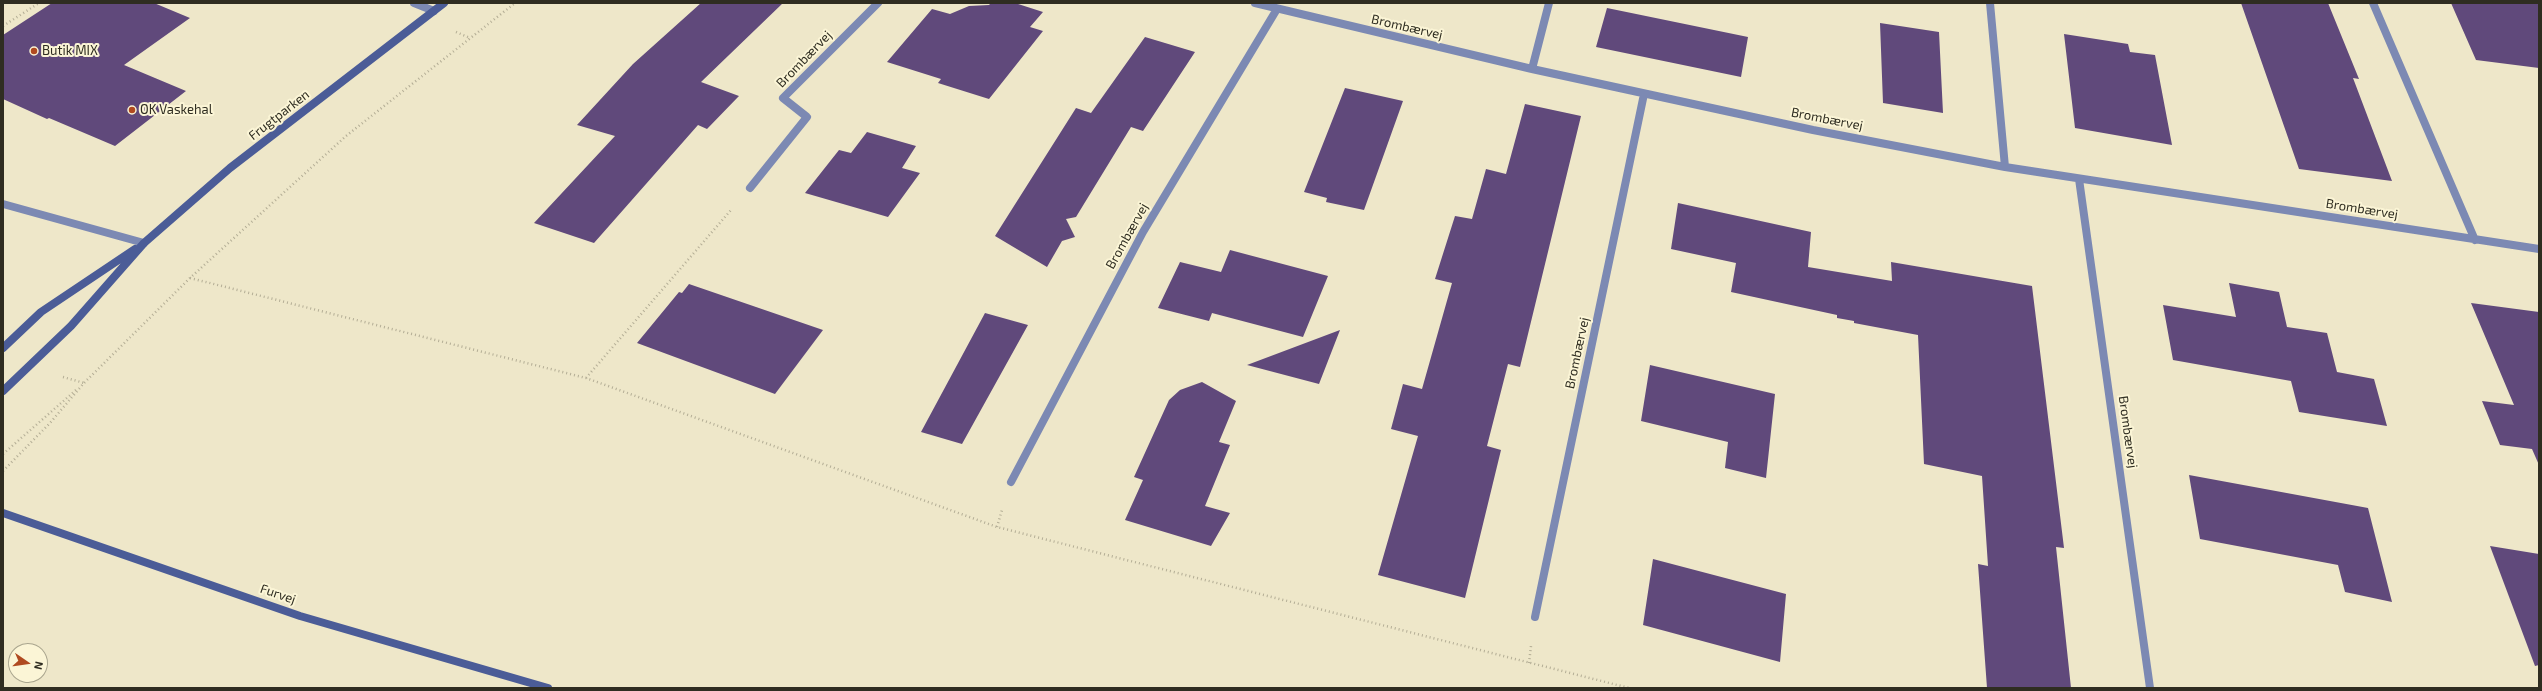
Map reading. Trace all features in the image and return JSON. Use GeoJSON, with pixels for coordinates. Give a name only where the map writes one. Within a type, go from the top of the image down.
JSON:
{"type":"FeatureCollection","features":[{"type":"Feature","properties":{"kind":"street"},"geometry":{"type":"LineString","coordinates":[[414,3],[434,11]]}},
{"type":"Feature","properties":{"kind":"street","name":"Frugtparken"},"geometry":{"type":"LineString","coordinates":[[3,348],[41,312],[144,243],[230,168],[444,3]]}},
{"type":"Feature","properties":{"kind":"street","name":"Brombærvej"},"geometry":{"type":"LineString","coordinates":[[750,188],[807,117],[783,98],[878,3]]}},
{"type":"Feature","properties":{"kind":"street","name":"Brombærvej"},"geometry":{"type":"LineString","coordinates":[[1255,3],[1644,94],[1813,130],[2005,167],[2539,249]]}},
{"type":"Feature","properties":{"kind":"street"},"geometry":{"type":"LineString","coordinates":[[1532,69],[1548,3]]}},
{"type":"Feature","properties":{"kind":"street"},"geometry":{"type":"LineString","coordinates":[[1990,3],[2005,167]]}},
{"type":"Feature","properties":{"kind":"street"},"geometry":{"type":"LineString","coordinates":[[2373,3],[2475,240]]}},
{"type":"Feature","properties":{"kind":"street","name":"Brombærvej"},"geometry":{"type":"LineString","coordinates":[[1011,482],[1143,232],[1277,9]]}},
{"type":"Feature","properties":{"kind":"street","name":"Brombærvej"},"geometry":{"type":"LineString","coordinates":[[1535,617],[1644,94]]}},
{"type":"Feature","properties":{"kind":"street","name":"Brombærvej"},"geometry":{"type":"LineString","coordinates":[[2079,179],[2150,688]]}},
{"type":"Feature","properties":{"kind":"street"},"geometry":{"type":"LineString","coordinates":[[3,204],[144,243]]}},
{"type":"Feature","properties":{"kind":"street","name":"Frugtparken"},"geometry":{"type":"LineString","coordinates":[[3,391],[71,326],[144,243]]}},
{"type":"Feature","properties":{"kind":"street","name":"Furvej"},"geometry":{"type":"LineString","coordinates":[[3,513],[300,616],[548,688]]}},
{"type":"Feature","properties":{"kind":"path"},"geometry":{"type":"LineString","coordinates":[[3,26],[39,3]]}},
{"type":"Feature","properties":{"kind":"path"},"geometry":{"type":"LineString","coordinates":[[3,454],[84,383],[190,278],[346,136],[515,3]]}},
{"type":"Feature","properties":{"kind":"path"},"geometry":{"type":"LineString","coordinates":[[586,378],[750,188]]}},
{"type":"Feature","properties":{"kind":"path"},"geometry":{"type":"LineString","coordinates":[[190,278],[586,378],[997,527],[1630,688]]}},
{"type":"Feature","properties":{"kind":"path"},"geometry":{"type":"LineString","coordinates":[[3,470],[50,423],[84,383]]}},
{"type":"Feature","properties":{"kind":"building"},"geometry":{"type":"Polygon","coordinates":[[[52,3],[154,3],[190,18],[124,65],[186,91],[115,146],[49,118],[47,119],[3,99],[3,35],[52,3]]]}},
{"type":"Feature","properties":{"kind":"building"},"geometry":{"type":"Polygon","coordinates":[[[701,3],[783,3],[701,82],[739,96],[707,129],[698,125],[594,243],[534,223],[615,136],[577,125],[633,64],[701,3]]]}},
{"type":"Feature","properties":{"kind":"building"},"geometry":{"type":"Polygon","coordinates":[[[991,3],[1015,3],[1043,12],[1030,27],[1043,31],[989,99],[938,83],[941,79],[887,62],[932,9],[950,14],[969,6],[989,5],[991,3]]]}},
{"type":"Feature","properties":{"kind":"building"},"geometry":{"type":"Polygon","coordinates":[[[2241,3],[2328,3],[2359,79],[2353,78],[2392,181],[2299,169],[2241,3]]]}},
{"type":"Feature","properties":{"kind":"building"},"geometry":{"type":"Polygon","coordinates":[[[2451,3],[2539,3],[2539,68],[2476,60],[2451,3]]]}},
{"type":"Feature","properties":{"kind":"building"},"geometry":{"type":"Polygon","coordinates":[[[1607,8],[1748,37],[1741,77],[1596,47],[1607,8]]]}},
{"type":"Feature","properties":{"kind":"building"},"geometry":{"type":"Polygon","coordinates":[[[1880,23],[1939,32],[1943,113],[1883,103],[1880,23]]]}},
{"type":"Feature","properties":{"kind":"building"},"geometry":{"type":"Polygon","coordinates":[[[2064,34],[2128,44],[2130,52],[2155,55],[2172,145],[2075,128],[2064,34]]]}},
{"type":"Feature","properties":{"kind":"building"},"geometry":{"type":"Polygon","coordinates":[[[1145,37],[1195,52],[1143,131],[1131,127],[1076,217],[1066,219],[1075,237],[1062,241],[1047,267],[995,236],[1076,108],[1091,113],[1145,37]]]}},
{"type":"Feature","properties":{"kind":"building"},"geometry":{"type":"Polygon","coordinates":[[[1345,88],[1403,101],[1364,210],[1326,202],[1327,198],[1304,192],[1345,88]]]}},
{"type":"Feature","properties":{"kind":"building"},"geometry":{"type":"Polygon","coordinates":[[[1525,104],[1581,116],[1520,367],[1508,364],[1487,446],[1501,450],[1465,598],[1378,575],[1418,436],[1391,429],[1403,384],[1422,389],[1452,283],[1435,279],[1455,216],[1472,219],[1486,169],[1506,174],[1525,104]]]}},
{"type":"Feature","properties":{"kind":"building"},"geometry":{"type":"Polygon","coordinates":[[[867,132],[916,146],[902,168],[920,173],[888,217],[805,193],[839,150],[851,153],[867,132]]]}},
{"type":"Feature","properties":{"kind":"building"},"geometry":{"type":"Polygon","coordinates":[[[1678,203],[1811,232],[1808,267],[1892,281],[1891,262],[2032,286],[2064,548],[2056,547],[2071,688],[1987,688],[1978,564],[1988,566],[1982,476],[1924,464],[1918,335],[1854,323],[1854,321],[1837,318],[1837,315],[1731,292],[1736,263],[1671,249],[1678,203]]]}},
{"type":"Feature","properties":{"kind":"building"},"geometry":{"type":"Polygon","coordinates":[[[1230,250],[1328,276],[1303,337],[1212,313],[1209,321],[1158,308],[1180,262],[1221,272],[1230,250]]]}},
{"type":"Feature","properties":{"kind":"building"},"geometry":{"type":"Polygon","coordinates":[[[2229,283],[2279,292],[2287,327],[2327,333],[2337,372],[2374,379],[2387,426],[2299,412],[2291,381],[2173,360],[2163,305],[2236,317],[2229,283]]]}},
{"type":"Feature","properties":{"kind":"building"},"geometry":{"type":"Polygon","coordinates":[[[689,284],[823,330],[775,394],[637,343],[679,292],[682,293],[689,284]]]}},
{"type":"Feature","properties":{"kind":"building"},"geometry":{"type":"Polygon","coordinates":[[[2471,303],[2539,312],[2539,465],[2532,449],[2500,445],[2482,401],[2514,405],[2471,303]]]}},
{"type":"Feature","properties":{"kind":"building"},"geometry":{"type":"Polygon","coordinates":[[[985,313],[1028,325],[962,444],[921,432],[985,313]]]}},
{"type":"Feature","properties":{"kind":"building"},"geometry":{"type":"Polygon","coordinates":[[[1340,330],[1319,384],[1247,365],[1340,330]]]}},
{"type":"Feature","properties":{"kind":"building"},"geometry":{"type":"Polygon","coordinates":[[[1650,365],[1775,394],[1766,478],[1725,468],[1728,442],[1641,421],[1650,365]]]}},
{"type":"Feature","properties":{"kind":"building"},"geometry":{"type":"Polygon","coordinates":[[[1202,382],[1236,401],[1219,442],[1230,445],[1205,506],[1230,513],[1211,546],[1125,520],[1143,480],[1134,477],[1169,400],[1180,390],[1202,382]]]}},
{"type":"Feature","properties":{"kind":"building"},"geometry":{"type":"Polygon","coordinates":[[[2189,475],[2368,508],[2392,602],[2345,592],[2338,565],[2200,539],[2189,475]]]}},
{"type":"Feature","properties":{"kind":"building"},"geometry":{"type":"Polygon","coordinates":[[[2490,546],[2539,554],[2539,665],[2535,666],[2490,546]]]}},
{"type":"Feature","properties":{"kind":"building"},"geometry":{"type":"Polygon","coordinates":[[[1653,559],[1786,594],[1780,662],[1643,625],[1653,559]]]}},
{"type":"Feature","properties":{"kind":"place","name":"Butik MIX"},"geometry":{"type":"Point","coordinates":[34,51]}},
{"type":"Feature","properties":{"kind":"place","name":"OK Vaskehal"},"geometry":{"type":"Point","coordinates":[132,110]}}]}
